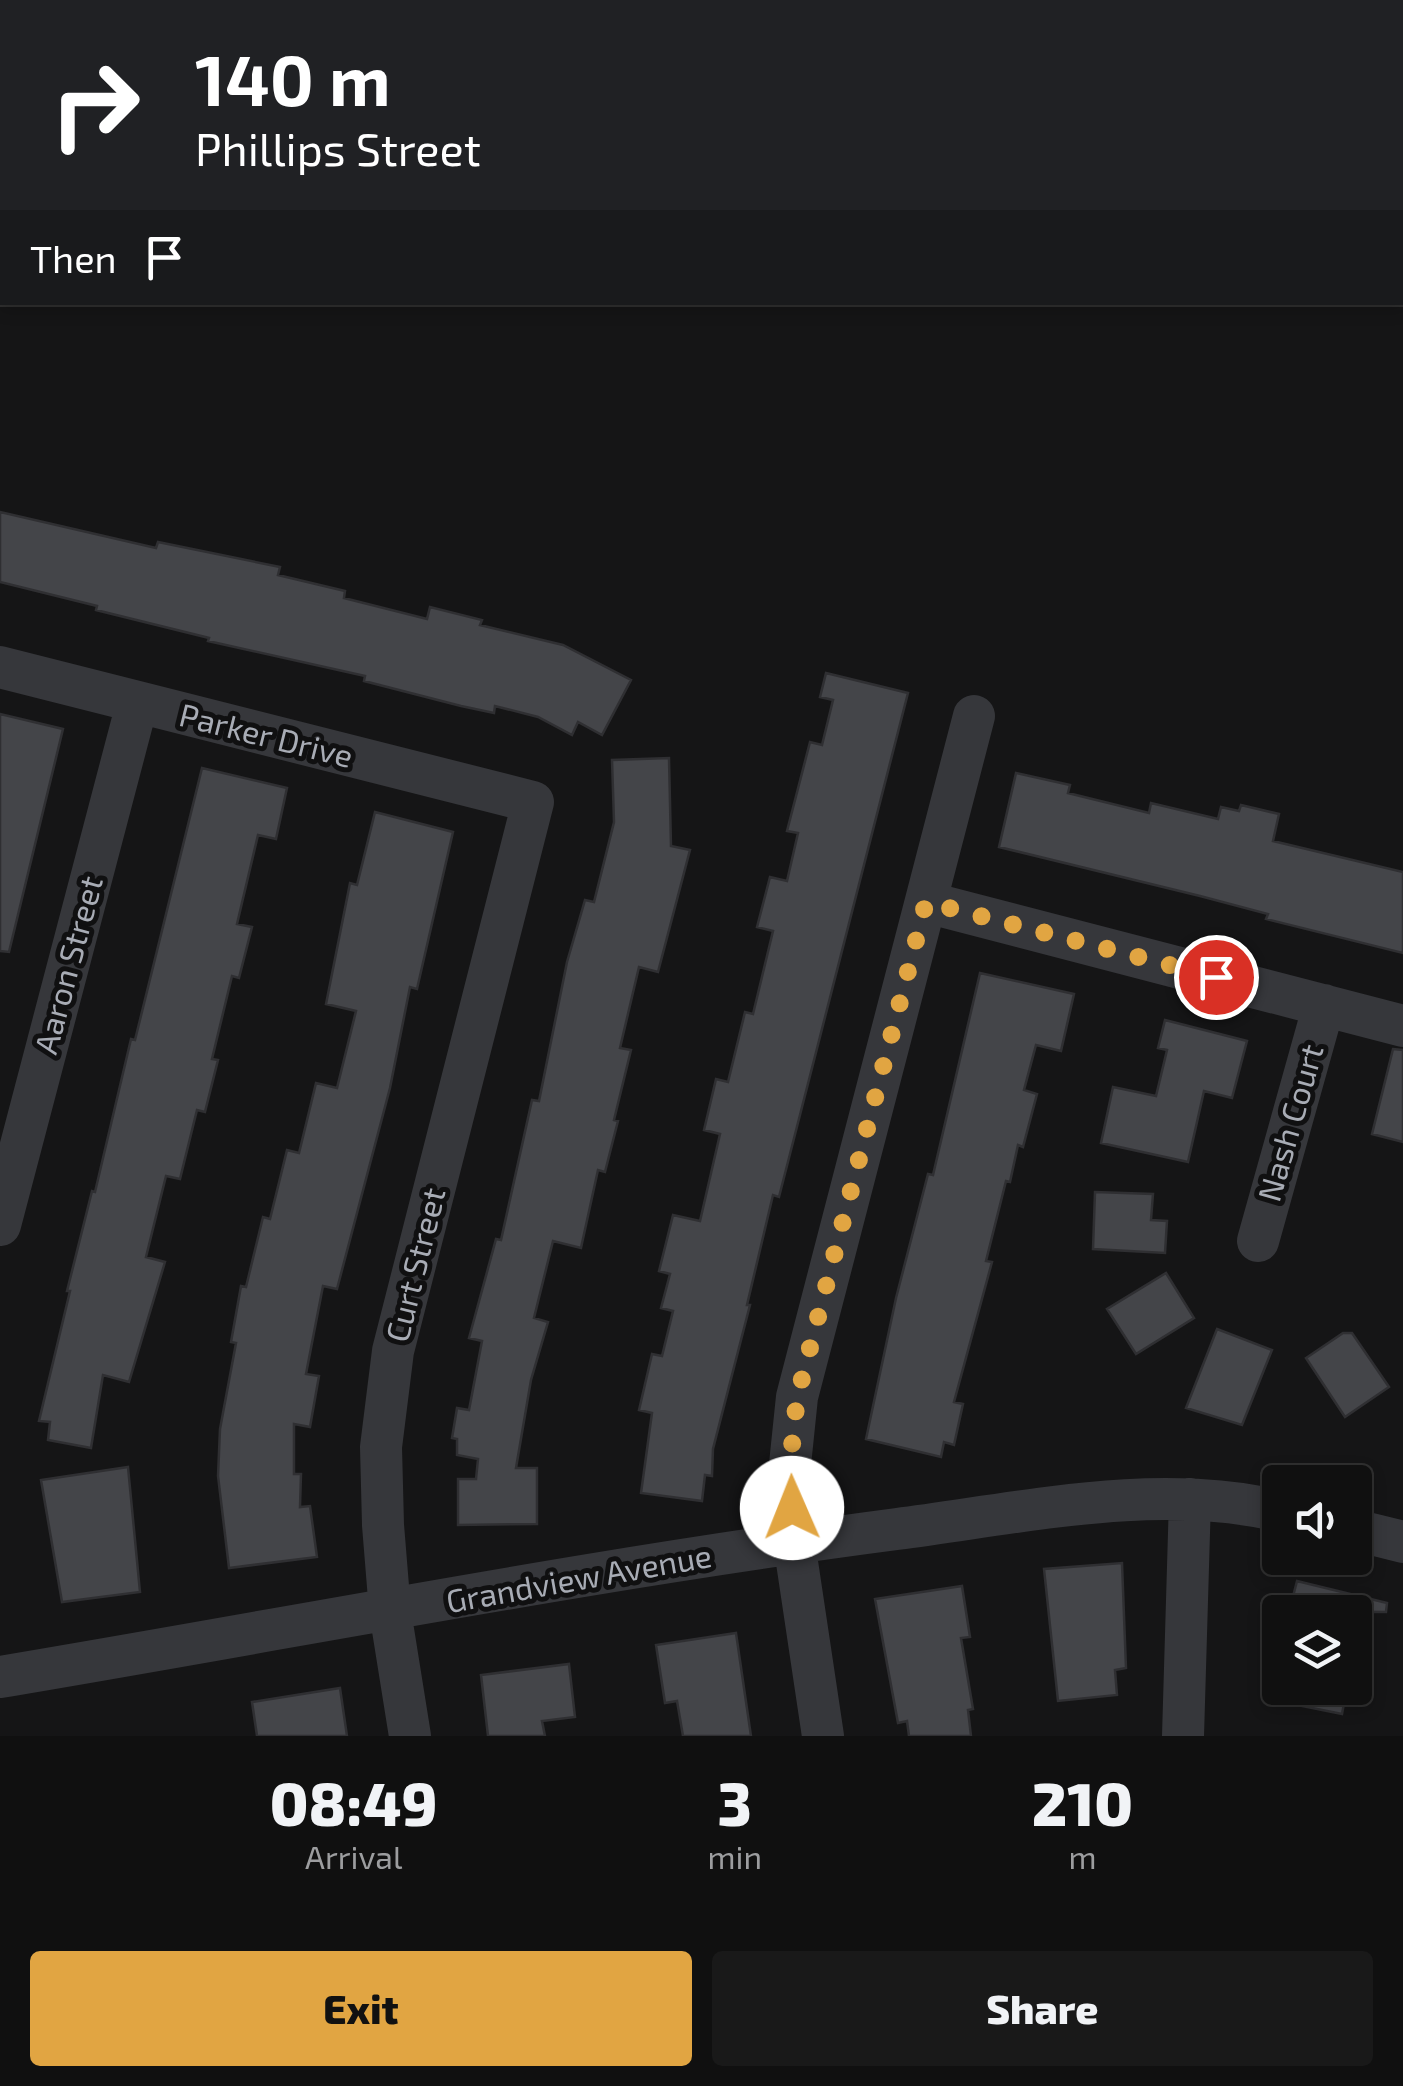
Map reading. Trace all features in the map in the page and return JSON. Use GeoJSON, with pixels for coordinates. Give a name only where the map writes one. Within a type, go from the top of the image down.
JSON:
{"type":"FeatureCollection","features":[{"type":"Feature","properties":{"kind":"street","name":"Parker Drive"},"geometry":{"type":"LineString","coordinates":[[0,667],[534,802]]}},
{"type":"Feature","properties":{"kind":"street","name":"Aaron Street"},"geometry":{"type":"LineString","coordinates":[[0,1225],[138,704]]}},
{"type":"Feature","properties":{"kind":"street"},"geometry":{"type":"LineString","coordinates":[[823,1736],[794,1542],[789,1474],[797,1398],[974,716]]}},
{"type":"Feature","properties":{"kind":"street","name":"Curt Street"},"geometry":{"type":"LineString","coordinates":[[410,1736],[390,1611],[381,1447],[394,1352],[534,802]]}},
{"type":"Feature","properties":{"kind":"street"},"geometry":{"type":"LineString","coordinates":[[926,902],[1403,1026]]}},
{"type":"Feature","properties":{"kind":"street","name":"Nash Court"},"geometry":{"type":"LineString","coordinates":[[1258,1241],[1324,1006]]}},
{"type":"Feature","properties":{"kind":"street"},"geometry":{"type":"LineString","coordinates":[[1183,1736],[1190,1499]]}},
{"type":"Feature","properties":{"kind":"street","name":"Grandview Avenue"},"geometry":{"type":"LineString","coordinates":[[0,1677],[794,1542],[1090,1504],[1190,1499],[1262,1509]]}},
{"type":"Feature","properties":{"kind":"street"},"geometry":{"type":"LineString","coordinates":[[1372,1534],[1403,1542]]}},
{"type":"Feature","properties":{"kind":"building"},"geometry":{"type":"Polygon","coordinates":[[[0,512],[156,548],[158,542],[280,567],[278,575],[345,591],[344,598],[427,619],[430,607],[482,620],[480,625],[563,645],[631,680],[602,735],[578,722],[572,735],[538,717],[495,706],[494,713],[461,706],[364,681],[365,676],[208,641],[209,638],[96,610],[97,606],[0,582],[0,512]]]}},
{"type":"Feature","properties":{"kind":"building"},"geometry":{"type":"Polygon","coordinates":[[[826,673],[908,693],[779,1197],[773,1195],[713,1449],[712,1476],[705,1475],[702,1501],[641,1493],[652,1413],[639,1410],[652,1354],[662,1356],[673,1311],[661,1308],[670,1274],[659,1271],[673,1215],[700,1221],[720,1134],[704,1130],[716,1079],[728,1082],[745,1012],[753,1014],[773,931],[757,927],[770,877],[787,881],[798,833],[787,831],[810,742],[822,745],[833,700],[820,697],[826,673]]]}},
{"type":"Feature","properties":{"kind":"building"},"geometry":{"type":"Polygon","coordinates":[[[0,714],[63,729],[9,952],[0,951],[0,714]]]}},
{"type":"Feature","properties":{"kind":"building"},"geometry":{"type":"Polygon","coordinates":[[[669,758],[671,846],[690,850],[658,972],[639,967],[620,1048],[631,1050],[614,1120],[618,1121],[605,1172],[598,1170],[581,1248],[553,1241],[534,1318],[548,1322],[531,1380],[516,1468],[537,1468],[537,1524],[458,1525],[458,1479],[476,1479],[478,1459],[457,1455],[457,1439],[452,1438],[457,1408],[469,1410],[482,1341],[469,1338],[496,1239],[501,1240],[532,1100],[539,1101],[567,962],[585,900],[594,902],[614,822],[612,760],[669,758]]]}},
{"type":"Feature","properties":{"kind":"building"},"geometry":{"type":"Polygon","coordinates":[[[202,768],[287,788],[276,839],[258,835],[237,924],[252,927],[239,978],[232,976],[212,1059],[218,1060],[205,1112],[197,1110],[180,1179],[166,1176],[146,1257],[165,1262],[129,1382],[103,1375],[91,1448],[48,1440],[50,1422],[39,1421],[67,1291],[131,1039],[135,1040],[202,768]]]}},
{"type":"Feature","properties":{"kind":"building"},"geometry":{"type":"Polygon","coordinates":[[[1016,773],[1070,785],[1068,793],[1149,813],[1151,803],[1218,819],[1221,807],[1239,811],[1241,805],[1279,814],[1273,841],[1403,872],[1403,953],[1266,919],[1268,914],[1200,896],[999,847],[1016,773]]]}},
{"type":"Feature","properties":{"kind":"building"},"geometry":{"type":"Polygon","coordinates":[[[375,812],[453,832],[417,989],[410,987],[390,1088],[337,1289],[323,1286],[306,1374],[319,1376],[310,1427],[294,1424],[294,1474],[301,1474],[300,1507],[310,1506],[317,1557],[229,1568],[218,1476],[220,1429],[236,1343],[231,1342],[241,1286],[246,1287],[263,1217],[270,1219],[287,1150],[299,1153],[316,1083],[337,1088],[356,1011],[326,1004],[350,883],[357,885],[375,812]]]}},
{"type":"Feature","properties":{"kind":"building"},"geometry":{"type":"Polygon","coordinates":[[[980,973],[1074,994],[1061,1051],[1036,1045],[1024,1090],[1037,1094],[1023,1147],[1018,1145],[1010,1182],[1006,1181],[986,1261],[992,1262],[954,1402],[963,1404],[954,1445],[944,1442],[941,1457],[866,1439],[896,1298],[928,1174],[933,1175],[980,973]]]}},
{"type":"Feature","properties":{"kind":"building"},"geometry":{"type":"Polygon","coordinates":[[[1165,1020],[1247,1041],[1232,1098],[1204,1091],[1188,1162],[1101,1143],[1113,1087],[1156,1096],[1167,1050],[1158,1048],[1165,1020]]]}},
{"type":"Feature","properties":{"kind":"building"},"geometry":{"type":"Polygon","coordinates":[[[1393,1049],[1403,1050],[1403,1142],[1372,1134],[1393,1049]]]}},
{"type":"Feature","properties":{"kind":"building"},"geometry":{"type":"Polygon","coordinates":[[[1095,1192],[1153,1194],[1151,1220],[1167,1221],[1165,1253],[1093,1249],[1095,1192]]]}},
{"type":"Feature","properties":{"kind":"building"},"geometry":{"type":"Polygon","coordinates":[[[1166,1273],[1194,1318],[1136,1354],[1107,1309],[1166,1273]]]}},
{"type":"Feature","properties":{"kind":"building"},"geometry":{"type":"Polygon","coordinates":[[[1217,1329],[1272,1350],[1242,1425],[1186,1408],[1217,1329]]]}},
{"type":"Feature","properties":{"kind":"building"},"geometry":{"type":"Polygon","coordinates":[[[1343,1333],[1352,1333],[1389,1387],[1345,1417],[1306,1358],[1343,1333]]]}},
{"type":"Feature","properties":{"kind":"building"},"geometry":{"type":"Polygon","coordinates":[[[128,1467],[140,1592],[62,1602],[41,1480],[128,1467]]]}},
{"type":"Feature","properties":{"kind":"building"},"geometry":{"type":"Polygon","coordinates":[[[1122,1563],[1126,1668],[1115,1670],[1117,1695],[1058,1701],[1044,1569],[1122,1563]]]}},
{"type":"Feature","properties":{"kind":"building"},"geometry":{"type":"Polygon","coordinates":[[[1297,1581],[1354,1595],[1293,1595],[1297,1581]]]}},
{"type":"Feature","properties":{"kind":"building"},"geometry":{"type":"Polygon","coordinates":[[[962,1586],[970,1637],[961,1638],[973,1709],[968,1710],[971,1736],[909,1736],[907,1721],[898,1723],[875,1599],[962,1586]]]}},
{"type":"Feature","properties":{"kind":"building"},"geometry":{"type":"Polygon","coordinates":[[[1372,1599],[1387,1603],[1386,1612],[1372,1612],[1372,1599]]]}},
{"type":"Feature","properties":{"kind":"building"},"geometry":{"type":"Polygon","coordinates":[[[736,1633],[751,1736],[683,1736],[677,1701],[665,1703],[656,1645],[736,1633]]]}},
{"type":"Feature","properties":{"kind":"building"},"geometry":{"type":"Polygon","coordinates":[[[569,1664],[575,1717],[542,1721],[545,1736],[488,1736],[481,1675],[569,1664]]]}},
{"type":"Feature","properties":{"kind":"building"},"geometry":{"type":"Polygon","coordinates":[[[340,1688],[347,1736],[257,1736],[252,1702],[340,1688]]]}},
{"type":"Feature","properties":{"kind":"building"},"geometry":{"type":"Polygon","coordinates":[[[1298,1705],[1344,1705],[1342,1714],[1298,1705]]]}},
{"type":"Feature","properties":{"kind":"route"},"geometry":{"type":"LineString","coordinates":[[792,1508],[789,1474],[797,1398],[926,902],[1216,977]]}}]}
